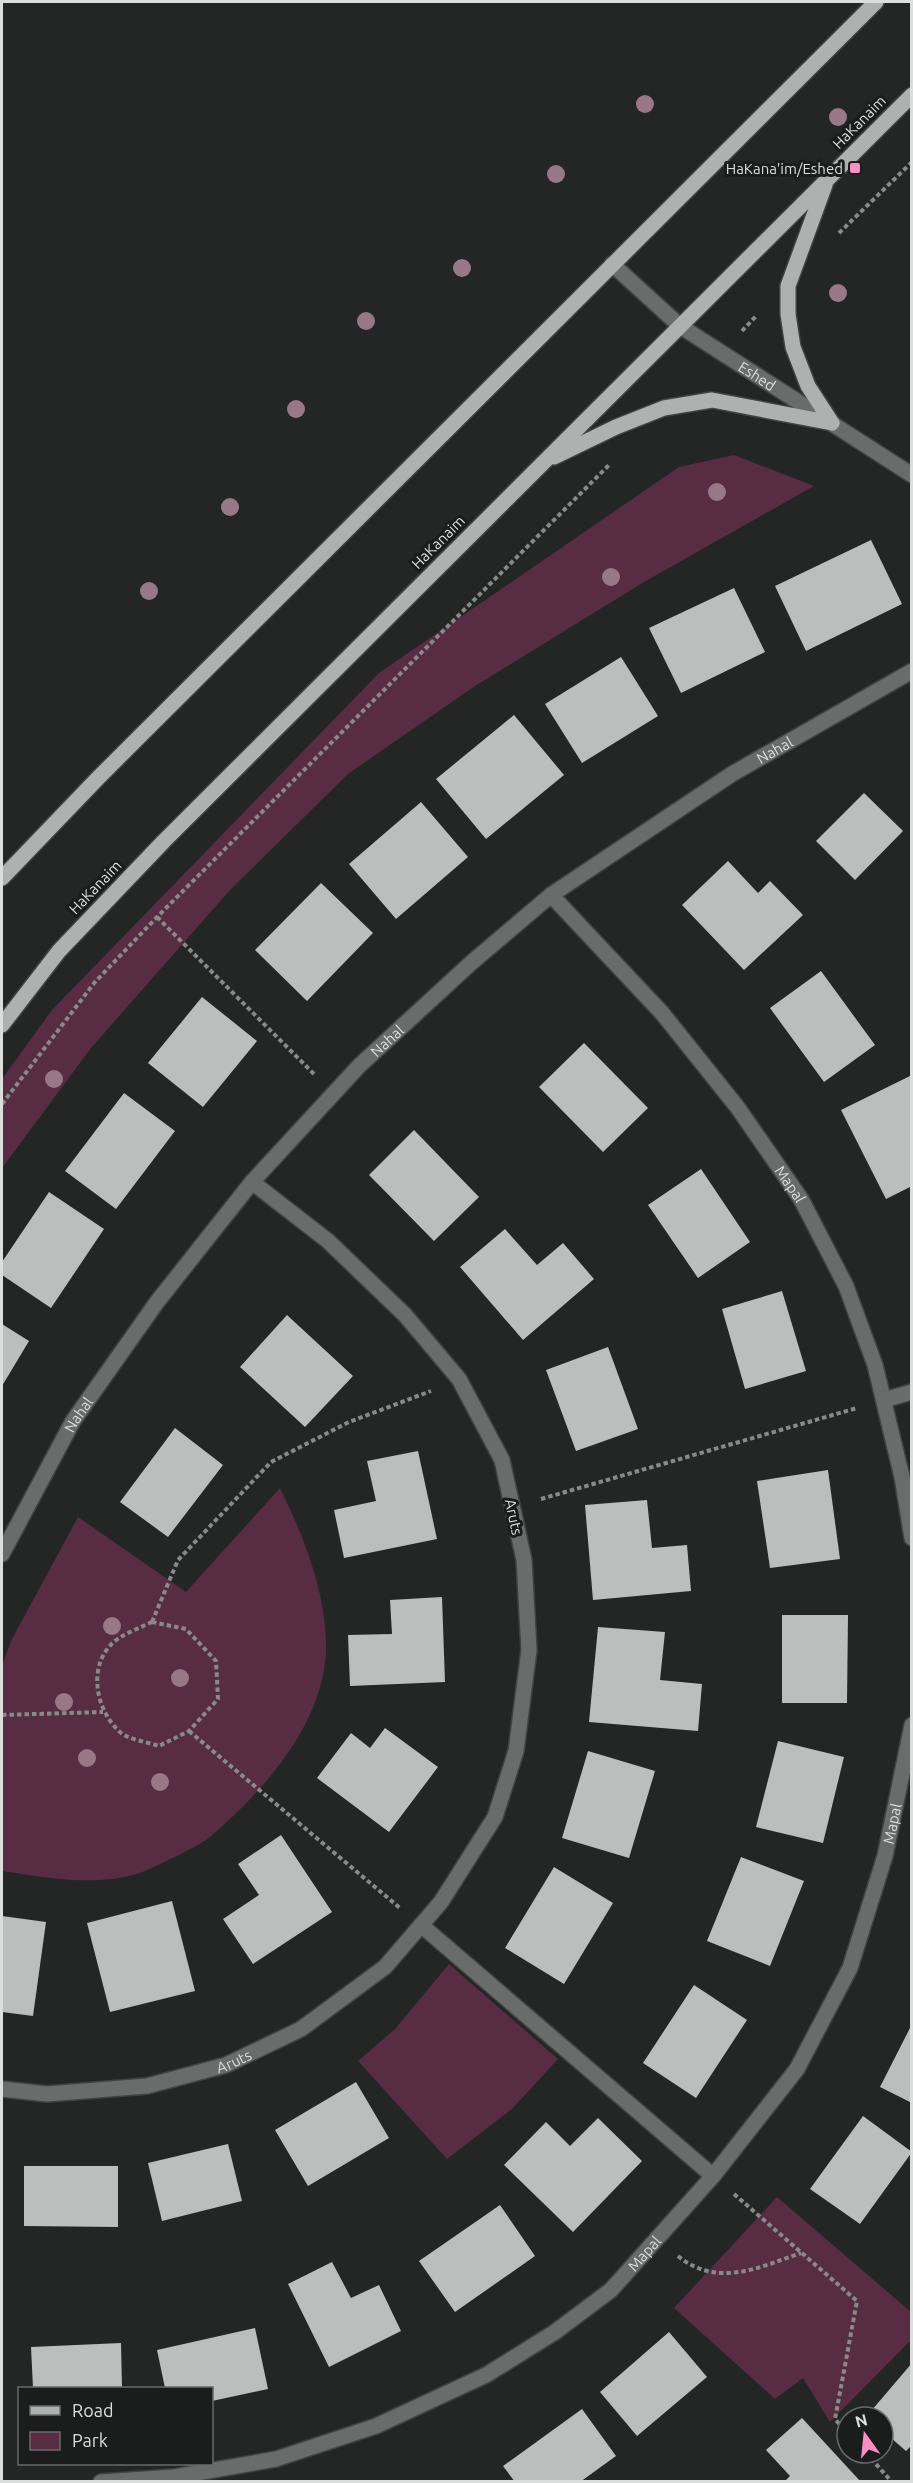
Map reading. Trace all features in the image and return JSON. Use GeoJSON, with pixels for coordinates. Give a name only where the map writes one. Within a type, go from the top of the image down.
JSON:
{"type":"FeatureCollection","features":[{"type":"Feature","properties":{"kind":"main road"},"geometry":{"type":"LineString","coordinates":[[2,878],[99,777],[876,2]]}},
{"type":"Feature","properties":{"kind":"main road","name":"HaKanaim"},"geometry":{"type":"LineString","coordinates":[[2,1025],[59,951],[164,841],[912,95]]}},
{"type":"Feature","properties":{"kind":"main road"},"geometry":{"type":"LineString","coordinates":[[827,179],[789,283],[788,314],[793,347],[808,386],[832,423]]}},
{"type":"Feature","properties":{"kind":"main road"},"geometry":{"type":"LineString","coordinates":[[543,463],[664,408],[712,400],[832,423]]}},
{"type":"Feature","properties":{"kind":"street","name":"Eshed"},"geometry":{"type":"LineString","coordinates":[[612,264],[680,326],[912,476]]}},
{"type":"Feature","properties":{"kind":"street","name":"Nahal"},"geometry":{"type":"LineString","coordinates":[[2,1554],[73,1421],[157,1302],[252,1182],[359,1066],[462,970],[551,895],[732,774],[912,671]]}},
{"type":"Feature","properties":{"kind":"street","name":"Mapal"},"geometry":{"type":"LineString","coordinates":[[551,895],[662,1013],[738,1108],[801,1199],[846,1286],[875,1365],[902,1477],[912,1538]]}},
{"type":"Feature","properties":{"kind":"street","name":"Aruts"},"geometry":{"type":"LineString","coordinates":[[2,2089],[47,2094],[147,2086],[226,2065],[301,2029],[385,1967],[441,1902],[495,1816],[516,1751],[529,1650],[524,1560],[502,1460],[459,1379],[405,1315],[328,1241],[252,1182]]}},
{"type":"Feature","properties":{"kind":"street"},"geometry":{"type":"LineString","coordinates":[[884,1400],[912,1392]]}},
{"type":"Feature","properties":{"kind":"street","name":"Mapal"},"geometry":{"type":"LineString","coordinates":[[102,2481],[174,2477],[276,2458],[376,2426],[486,2375],[555,2332],[611,2290],[713,2176],[797,2069],[850,1968],[885,1856],[912,1725]]}},
{"type":"Feature","properties":{"kind":"street"},"geometry":{"type":"LineString","coordinates":[[421,1925],[713,2176]]}},
{"type":"Feature","properties":{"kind":"path"},"geometry":{"type":"LineString","coordinates":[[837,236],[912,162]]}},
{"type":"Feature","properties":{"kind":"path"},"geometry":{"type":"LineString","coordinates":[[720,352],[789,283]]}},
{"type":"Feature","properties":{"kind":"path"},"geometry":{"type":"LineString","coordinates":[[2,1104],[95,982],[157,917],[619,456]]}},
{"type":"Feature","properties":{"kind":"path"},"geometry":{"type":"LineString","coordinates":[[157,917],[334,1094]]}},
{"type":"Feature","properties":{"kind":"path"},"geometry":{"type":"LineString","coordinates":[[152,1622],[178,1560],[271,1462],[349,1422],[459,1379]]}},
{"type":"Feature","properties":{"kind":"path"},"geometry":{"type":"LineString","coordinates":[[512,1508],[884,1400]]}},
{"type":"Feature","properties":{"kind":"path"},"geometry":{"type":"LineString","coordinates":[[152,1622],[186,1629],[216,1661],[218,1699],[189,1731],[159,1746],[121,1733],[103,1712],[96,1687],[101,1659],[117,1639],[152,1622]]}},
{"type":"Feature","properties":{"kind":"path"},"geometry":{"type":"LineString","coordinates":[[2,1715],[103,1712]]}},
{"type":"Feature","properties":{"kind":"path"},"geometry":{"type":"LineString","coordinates":[[189,1731],[421,1925]]}},
{"type":"Feature","properties":{"kind":"path"},"geometry":{"type":"LineString","coordinates":[[713,2176],[857,2301],[837,2405]]}},
{"type":"Feature","properties":{"kind":"path"},"geometry":{"type":"LineString","coordinates":[[657,2238],[695,2269],[720,2274],[750,2271],[801,2253]]}},
{"type":"Feature","properties":{"kind":"path"},"geometry":{"type":"LineString","coordinates":[[877,2465],[892,2481]]}},
{"type":"Feature","properties":{"kind":"green space"},"geometry":{"type":"Polygon","coordinates":[[[734,455],[814,486],[644,582],[472,688],[348,774],[230,890],[91,1048],[2,1168],[2,1079],[52,1010],[379,673],[679,467],[734,455]]]}},
{"type":"Feature","properties":{"kind":"green space"},"geometry":{"type":"Polygon","coordinates":[[[280,1488],[297,1524],[317,1581],[326,1640],[324,1669],[317,1697],[290,1750],[252,1797],[210,1837],[145,1871],[110,1879],[74,1880],[2,1871],[2,1665],[12,1639],[78,1517],[186,1592],[280,1488]]]}},
{"type":"Feature","properties":{"kind":"green space"},"geometry":{"type":"Polygon","coordinates":[[[449,1964],[558,2059],[512,2109],[447,2159],[358,2061],[395,2029],[449,1964]]]}},
{"type":"Feature","properties":{"kind":"green space"},"geometry":{"type":"Polygon","coordinates":[[[777,2197],[911,2312],[911,2340],[847,2405],[835,2405],[835,2417],[830,2422],[803,2378],[775,2399],[674,2308],[777,2197]]]}},
{"type":"Feature","properties":{"kind":"building"},"geometry":{"type":"Polygon","coordinates":[[[871,540],[902,604],[806,651],[775,586],[871,540]]]}},
{"type":"Feature","properties":{"kind":"building"},"geometry":{"type":"Polygon","coordinates":[[[734,588],[765,652],[681,693],[649,628],[734,588]]]}},
{"type":"Feature","properties":{"kind":"building"},"geometry":{"type":"Polygon","coordinates":[[[621,657],[658,716],[582,763],[545,704],[621,657]]]}},
{"type":"Feature","properties":{"kind":"building"},"geometry":{"type":"Polygon","coordinates":[[[514,715],[564,775],[486,839],[436,779],[514,715]]]}},
{"type":"Feature","properties":{"kind":"building"},"geometry":{"type":"Polygon","coordinates":[[[864,793],[903,831],[855,880],[816,841],[864,793]]]}},
{"type":"Feature","properties":{"kind":"building"},"geometry":{"type":"Polygon","coordinates":[[[421,802],[468,857],[396,919],[349,864],[421,802]]]}},
{"type":"Feature","properties":{"kind":"building"},"geometry":{"type":"Polygon","coordinates":[[[728,861],[758,893],[770,881],[803,915],[744,970],[682,905],[728,861]]]}},
{"type":"Feature","properties":{"kind":"building"},"geometry":{"type":"Polygon","coordinates":[[[321,883],[373,933],[307,1001],[255,950],[321,883]]]}},
{"type":"Feature","properties":{"kind":"building"},"geometry":{"type":"Polygon","coordinates":[[[821,971],[875,1045],[824,1082],[770,1008],[821,971]]]}},
{"type":"Feature","properties":{"kind":"building"},"geometry":{"type":"Polygon","coordinates":[[[202,997],[257,1041],[203,1107],[148,1063],[202,997]]]}},
{"type":"Feature","properties":{"kind":"building"},"geometry":{"type":"Polygon","coordinates":[[[584,1043],[648,1108],[603,1152],[539,1087],[584,1043]]]}},
{"type":"Feature","properties":{"kind":"building"},"geometry":{"type":"Polygon","coordinates":[[[912,1075],[912,1186],[886,1199],[841,1110],[912,1075]]]}},
{"type":"Feature","properties":{"kind":"building"},"geometry":{"type":"Polygon","coordinates":[[[124,1093],[175,1131],[116,1209],[65,1171],[124,1093]]]}},
{"type":"Feature","properties":{"kind":"building"},"geometry":{"type":"Polygon","coordinates":[[[414,1130],[479,1197],[434,1241],[369,1175],[414,1130]]]}},
{"type":"Feature","properties":{"kind":"building"},"geometry":{"type":"Polygon","coordinates":[[[701,1169],[750,1242],[698,1278],[648,1205],[701,1169]]]}},
{"type":"Feature","properties":{"kind":"building"},"geometry":{"type":"Polygon","coordinates":[[[49,1192],[104,1229],[51,1308],[2,1275],[2,1262],[49,1192]]]}},
{"type":"Feature","properties":{"kind":"building"},"geometry":{"type":"Polygon","coordinates":[[[505,1229],[537,1265],[563,1243],[594,1279],[523,1340],[460,1267],[505,1229]]]}},
{"type":"Feature","properties":{"kind":"building"},"geometry":{"type":"Polygon","coordinates":[[[782,1291],[806,1371],[745,1389],[722,1309],[782,1291]]]}},
{"type":"Feature","properties":{"kind":"building"},"geometry":{"type":"Polygon","coordinates":[[[287,1315],[353,1376],[305,1427],[240,1367],[287,1315]]]}},
{"type":"Feature","properties":{"kind":"building"},"geometry":{"type":"Polygon","coordinates":[[[2,1324],[29,1341],[2,1386],[2,1324]]]}},
{"type":"Feature","properties":{"kind":"building"},"geometry":{"type":"Polygon","coordinates":[[[608,1347],[638,1429],[576,1451],[546,1370],[608,1347]]]}},
{"type":"Feature","properties":{"kind":"building"},"geometry":{"type":"Polygon","coordinates":[[[175,1428],[223,1465],[168,1537],[120,1502],[175,1428]]]}},
{"type":"Feature","properties":{"kind":"building"},"geometry":{"type":"Polygon","coordinates":[[[418,1451],[437,1539],[344,1558],[334,1510],[376,1501],[367,1461],[418,1451]]]}},
{"type":"Feature","properties":{"kind":"building"},"geometry":{"type":"Polygon","coordinates":[[[828,1470],[840,1559],[770,1568],[757,1481],[828,1470]]]}},
{"type":"Feature","properties":{"kind":"building"},"geometry":{"type":"Polygon","coordinates":[[[647,1500],[652,1548],[687,1545],[691,1591],[593,1600],[585,1505],[647,1500]]]}},
{"type":"Feature","properties":{"kind":"building"},"geometry":{"type":"Polygon","coordinates":[[[442,1597],[445,1682],[350,1686],[348,1635],[392,1634],[390,1600],[442,1597]]]}},
{"type":"Feature","properties":{"kind":"building"},"geometry":{"type":"Polygon","coordinates":[[[782,1615],[848,1615],[847,1703],[782,1703],[782,1615]]]}},
{"type":"Feature","properties":{"kind":"building"},"geometry":{"type":"Polygon","coordinates":[[[598,1627],[665,1632],[660,1680],[702,1684],[698,1731],[589,1722],[598,1627]]]}},
{"type":"Feature","properties":{"kind":"building"},"geometry":{"type":"Polygon","coordinates":[[[385,1728],[438,1767],[389,1832],[317,1778],[351,1733],[370,1748],[385,1728]]]}},
{"type":"Feature","properties":{"kind":"building"},"geometry":{"type":"Polygon","coordinates":[[[778,1741],[844,1757],[823,1843],[756,1827],[778,1741]]]}},
{"type":"Feature","properties":{"kind":"building"},"geometry":{"type":"Polygon","coordinates":[[[588,1751],[655,1771],[629,1858],[562,1838],[588,1751]]]}},
{"type":"Feature","properties":{"kind":"building"},"geometry":{"type":"Polygon","coordinates":[[[281,1835],[332,1912],[253,1964],[223,1919],[259,1895],[238,1864],[281,1835]]]}},
{"type":"Feature","properties":{"kind":"building"},"geometry":{"type":"Polygon","coordinates":[[[741,1857],[804,1881],[770,1966],[707,1941],[741,1857]]]}},
{"type":"Feature","properties":{"kind":"building"},"geometry":{"type":"Polygon","coordinates":[[[554,1867],[613,1903],[564,1984],[505,1948],[554,1867]]]}},
{"type":"Feature","properties":{"kind":"building"},"geometry":{"type":"Polygon","coordinates":[[[172,1901],[195,1991],[110,2012],[87,1923],[172,1901]]]}},
{"type":"Feature","properties":{"kind":"building"},"geometry":{"type":"Polygon","coordinates":[[[2,1916],[46,1922],[33,2016],[2,2012],[2,1916]]]}},
{"type":"Feature","properties":{"kind":"building"},"geometry":{"type":"Polygon","coordinates":[[[694,1985],[747,2020],[696,2098],[643,2063],[694,1985]]]}},
{"type":"Feature","properties":{"kind":"building"},"geometry":{"type":"Polygon","coordinates":[[[912,2024],[912,2103],[880,2087],[912,2024]]]}},
{"type":"Feature","properties":{"kind":"building"},"geometry":{"type":"Polygon","coordinates":[[[356,2082],[389,2138],[308,2186],[275,2130],[356,2082]]]}},
{"type":"Feature","properties":{"kind":"building"},"geometry":{"type":"Polygon","coordinates":[[[863,2116],[912,2152],[860,2224],[810,2189],[863,2116]]]}},
{"type":"Feature","properties":{"kind":"building"},"geometry":{"type":"Polygon","coordinates":[[[598,2118],[642,2161],[573,2232],[504,2165],[546,2122],[570,2146],[598,2118]]]}},
{"type":"Feature","properties":{"kind":"building"},"geometry":{"type":"Polygon","coordinates":[[[228,2144],[242,2201],[162,2221],[148,2163],[228,2144]]]}},
{"type":"Feature","properties":{"kind":"building"},"geometry":{"type":"Polygon","coordinates":[[[24,2166],[118,2166],[118,2227],[24,2226],[24,2166]]]}},
{"type":"Feature","properties":{"kind":"building"},"geometry":{"type":"Polygon","coordinates":[[[500,2205],[535,2256],[455,2312],[419,2261],[500,2205]]]}},
{"type":"Feature","properties":{"kind":"building"},"geometry":{"type":"Polygon","coordinates":[[[332,2262],[351,2298],[379,2285],[401,2331],[329,2367],[288,2284],[332,2262]]]}},
{"type":"Feature","properties":{"kind":"building"},"geometry":{"type":"Polygon","coordinates":[[[255,2328],[268,2389],[213,2401],[213,2387],[165,2387],[157,2350],[255,2328]]]}},
{"type":"Feature","properties":{"kind":"building"},"geometry":{"type":"Polygon","coordinates":[[[669,2332],[707,2377],[637,2436],[600,2392],[669,2332]]]}},
{"type":"Feature","properties":{"kind":"building"},"geometry":{"type":"Polygon","coordinates":[[[121,2343],[122,2387],[33,2387],[31,2347],[121,2343]]]}},
{"type":"Feature","properties":{"kind":"building"},"geometry":{"type":"Polygon","coordinates":[[[912,2363],[912,2445],[906,2451],[895,2441],[895,2405],[876,2405],[912,2363]]]}},
{"type":"Feature","properties":{"kind":"building"},"geometry":{"type":"Polygon","coordinates":[[[582,2409],[616,2456],[580,2482],[515,2482],[503,2466],[582,2409]]]}},
{"type":"Feature","properties":{"kind":"building"},"geometry":{"type":"Polygon","coordinates":[[[802,2418],[835,2454],[835,2465],[845,2465],[861,2482],[784,2482],[790,2476],[766,2450],[802,2418]]]}},
{"type":"Feature","properties":{"kind":"place","name":"HaKana'im/Eshed"},"geometry":{"type":"Point","coordinates":[855,168]}}]}
